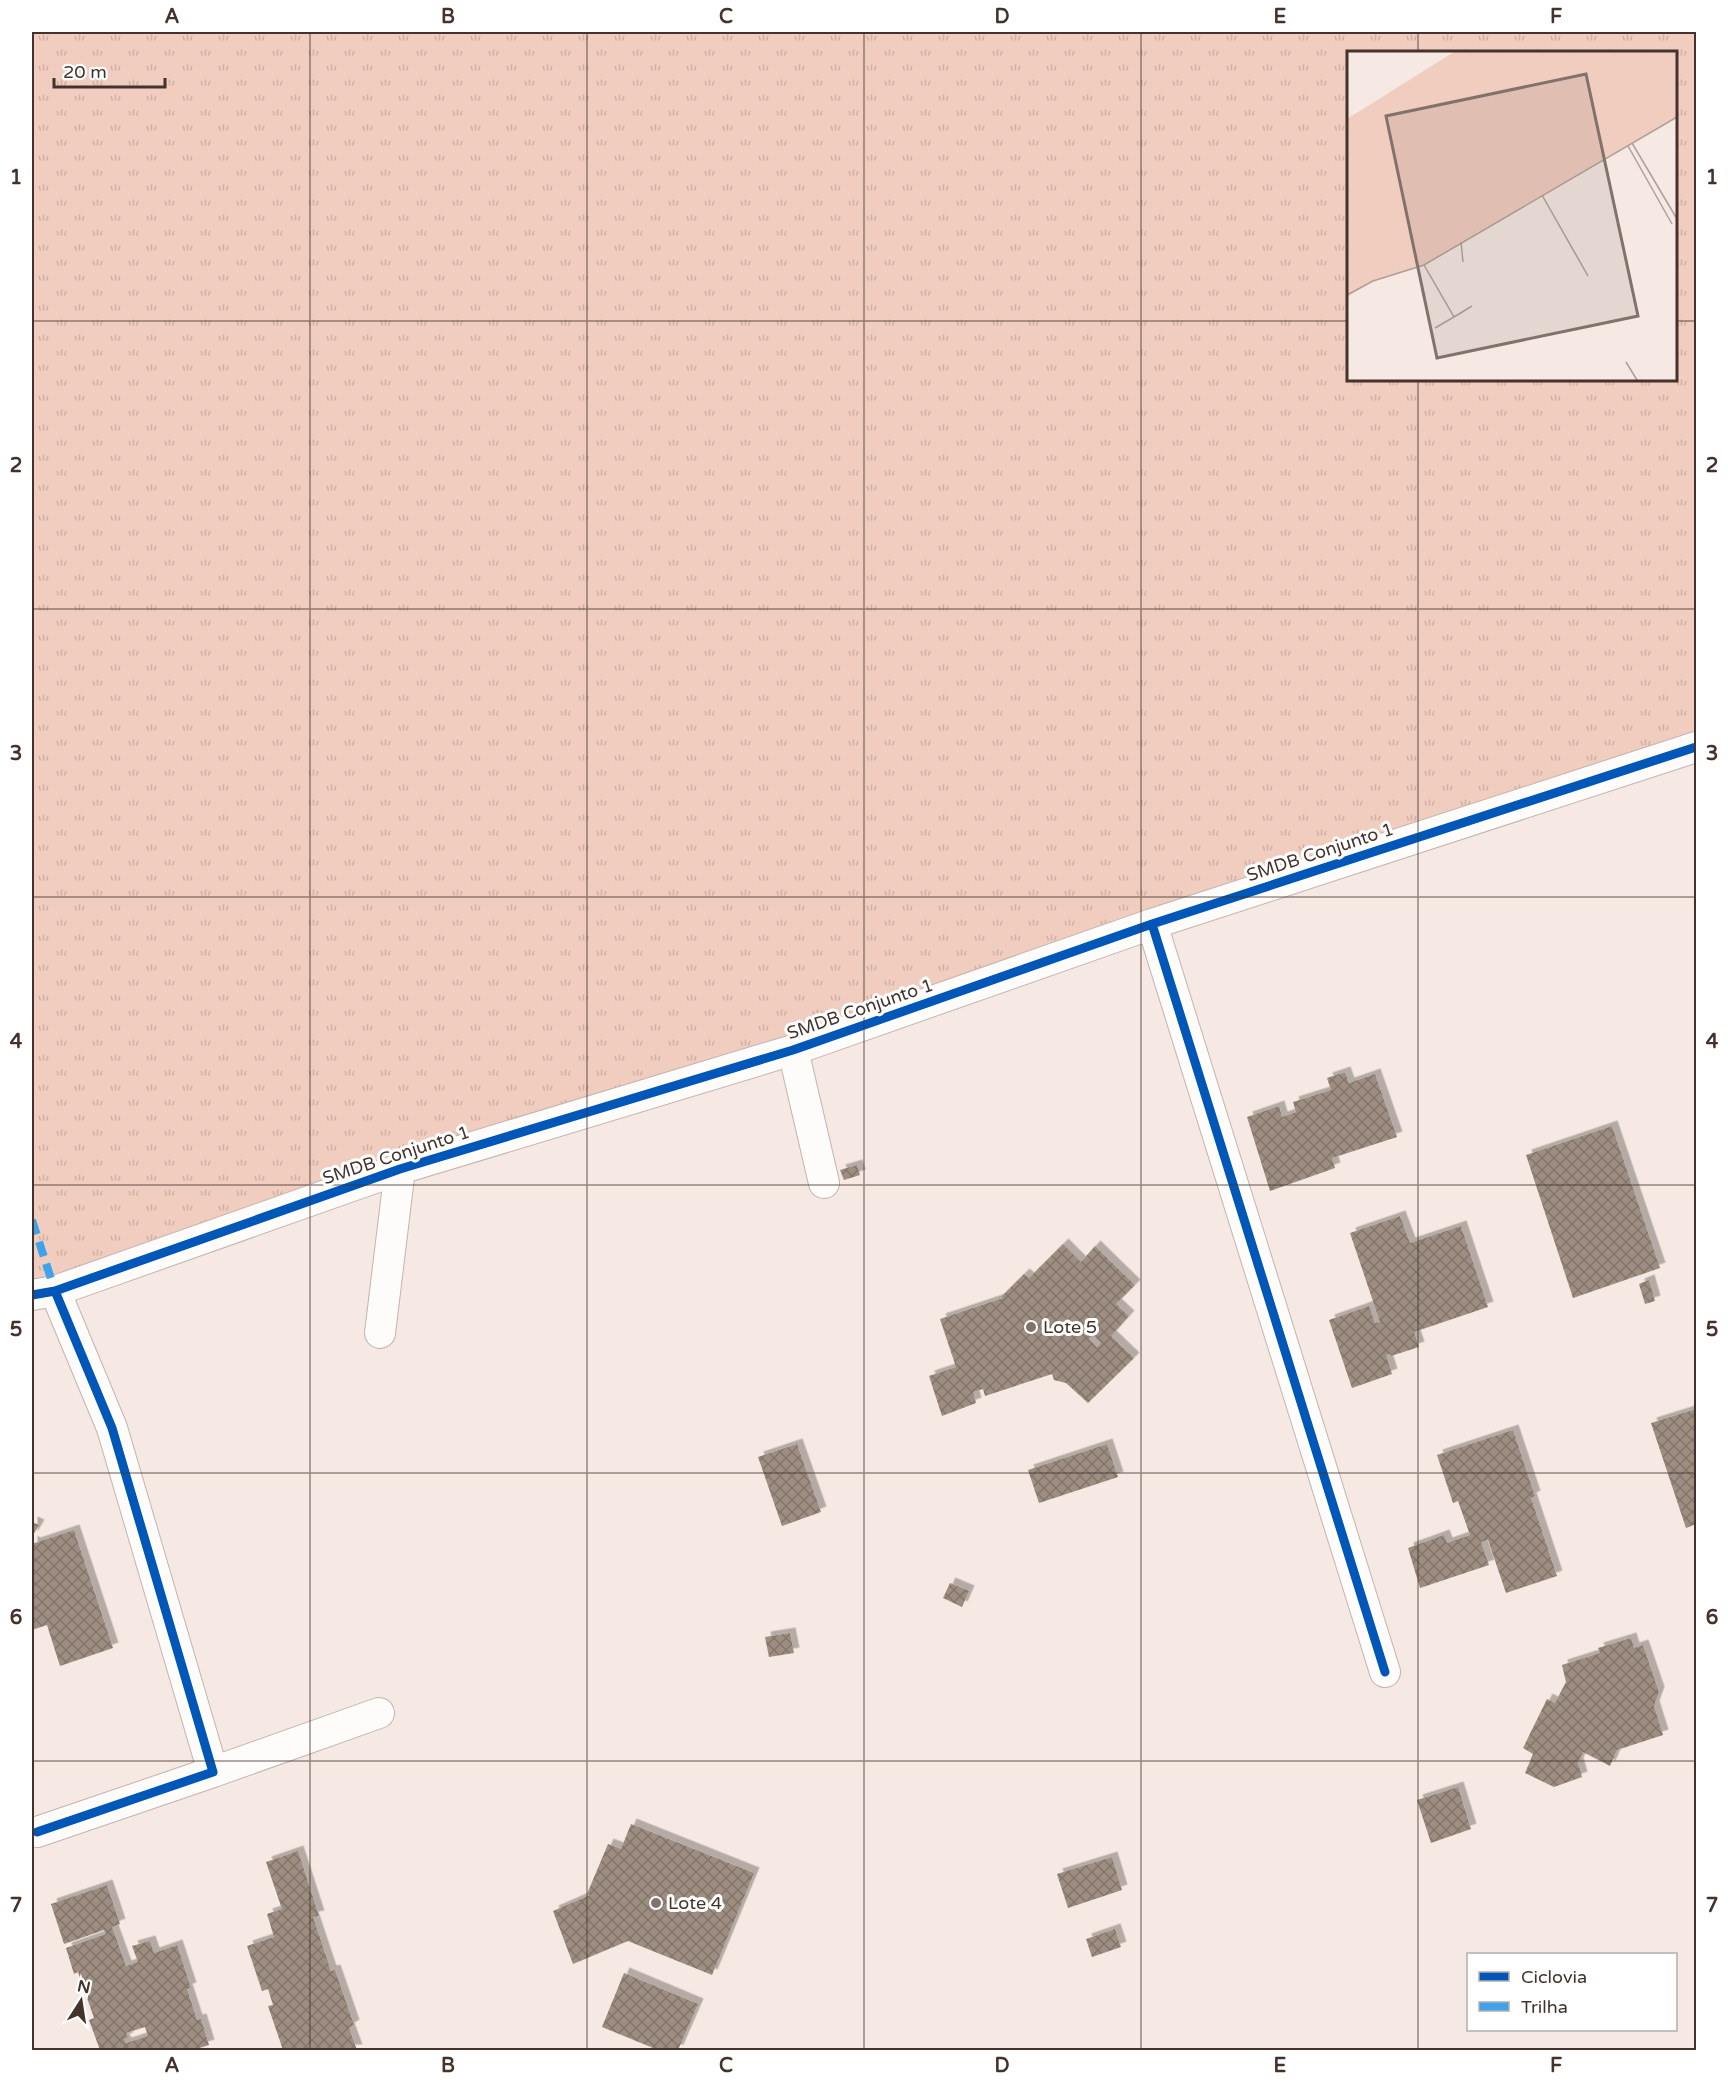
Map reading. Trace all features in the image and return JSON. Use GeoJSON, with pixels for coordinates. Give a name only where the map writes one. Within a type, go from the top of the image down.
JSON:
{"type":"FeatureCollection","features":[{"type":"Feature","properties":{"kind":"street","name":"SMDB Conjunto 1"},"geometry":{"type":"LineString","coordinates":[[43,1293],[400,1169],[794,1050],[1152,924],[1696,747]]}},
{"type":"Feature","properties":{"kind":"street"},"geometry":{"type":"LineString","coordinates":[[1152,924],[1385,1672]]}},
{"type":"Feature","properties":{"kind":"street"},"geometry":{"type":"LineString","coordinates":[[794,1050],[824,1183]]}},
{"type":"Feature","properties":{"kind":"street"},"geometry":{"type":"LineString","coordinates":[[380,1332],[400,1169]]}},
{"type":"Feature","properties":{"kind":"street"},"geometry":{"type":"LineString","coordinates":[[43,1293],[112,1428],[213,1772]]}},
{"type":"Feature","properties":{"kind":"street"},"geometry":{"type":"LineString","coordinates":[[37,1832],[379,1713]]}},
{"type":"Feature","properties":{"kind":"green space"},"geometry":{"type":"Polygon","coordinates":[[[32,32],[1696,32],[1696,747],[32,1294],[32,32]]]}},
{"type":"Feature","properties":{"kind":"building"},"geometry":{"type":"Polygon","coordinates":[[[1345,1072],[1349,1083],[1375,1074],[1397,1137],[1332,1158],[1335,1168],[1270,1191],[1247,1117],[1279,1106],[1282,1117],[1296,1112],[1293,1102],[1331,1090],[1327,1078],[1345,1072]]]}},
{"type":"Feature","properties":{"kind":"building"},"geometry":{"type":"Polygon","coordinates":[[[1612,1126],[1660,1268],[1573,1298],[1526,1155],[1612,1126]]]}},
{"type":"Feature","properties":{"kind":"building"},"geometry":{"type":"Polygon","coordinates":[[[857,1165],[860,1175],[844,1180],[840,1170],[857,1165]]]}},
{"type":"Feature","properties":{"kind":"building"},"geometry":{"type":"Polygon","coordinates":[[[1400,1216],[1410,1243],[1461,1226],[1488,1307],[1414,1332],[1419,1347],[1391,1356],[1386,1355],[1392,1374],[1352,1388],[1329,1320],[1369,1306],[1375,1323],[1380,1322],[1350,1233],[1400,1216]]]}},
{"type":"Feature","properties":{"kind":"building","name":"Lote 5"},"geometry":{"type":"Polygon","coordinates":[[[1063,1244],[1081,1262],[1095,1246],[1135,1285],[1116,1304],[1129,1316],[1111,1336],[1134,1358],[1088,1403],[1066,1383],[1054,1380],[1052,1374],[985,1396],[983,1389],[973,1392],[976,1403],[942,1416],[929,1376],[956,1367],[940,1319],[1003,1298],[1001,1297],[1024,1274],[1029,1278],[1063,1244]],[[1093,1335],[1089,1339],[1097,1347],[1101,1343],[1093,1335]]]}},
{"type":"Feature","properties":{"kind":"building"},"geometry":{"type":"Polygon","coordinates":[[[1649,1280],[1655,1301],[1645,1304],[1639,1284],[1649,1280]]]}},
{"type":"Feature","properties":{"kind":"building"},"geometry":{"type":"Polygon","coordinates":[[[1696,1409],[1696,1524],[1686,1528],[1651,1423],[1696,1409]]]}},
{"type":"Feature","properties":{"kind":"building"},"geometry":{"type":"Polygon","coordinates":[[[1513,1430],[1535,1496],[1531,1498],[1557,1576],[1506,1593],[1488,1540],[1481,1542],[1489,1565],[1420,1588],[1408,1548],[1444,1535],[1447,1543],[1470,1535],[1458,1501],[1453,1503],[1437,1455],[1513,1430]]]}},
{"type":"Feature","properties":{"kind":"building"},"geometry":{"type":"Polygon","coordinates":[[[797,1444],[821,1512],[782,1526],[758,1457],[797,1444]]]}},
{"type":"Feature","properties":{"kind":"building"},"geometry":{"type":"Polygon","coordinates":[[[1107,1444],[1118,1477],[1039,1503],[1028,1470],[1107,1444]]]}},
{"type":"Feature","properties":{"kind":"building"},"geometry":{"type":"Polygon","coordinates":[[[32,1522],[39,1525],[32,1537],[32,1522]]]}},
{"type":"Feature","properties":{"kind":"building"},"geometry":{"type":"Polygon","coordinates":[[[74,1530],[113,1648],[60,1666],[47,1625],[32,1630],[32,1541],[35,1543],[74,1530]]]}},
{"type":"Feature","properties":{"kind":"building"},"geometry":{"type":"Polygon","coordinates":[[[950,1583],[969,1591],[962,1607],[943,1598],[950,1583]]]}},
{"type":"Feature","properties":{"kind":"building"},"geometry":{"type":"Polygon","coordinates":[[[790,1633],[794,1653],[769,1657],[765,1637],[790,1633]]]}},
{"type":"Feature","properties":{"kind":"building"},"geometry":{"type":"Polygon","coordinates":[[[1631,1638],[1634,1648],[1643,1645],[1659,1692],[1654,1706],[1663,1735],[1617,1750],[1610,1766],[1583,1752],[1578,1763],[1582,1777],[1554,1787],[1525,1773],[1533,1754],[1523,1748],[1547,1699],[1555,1703],[1566,1682],[1562,1665],[1600,1653],[1598,1648],[1631,1638]]]}},
{"type":"Feature","properties":{"kind":"building"},"geometry":{"type":"Polygon","coordinates":[[[1458,1787],[1471,1829],[1431,1843],[1417,1800],[1458,1787]]]}},
{"type":"Feature","properties":{"kind":"building","name":"Lote 4"},"geometry":{"type":"Polygon","coordinates":[[[631,1824],[754,1873],[712,1975],[628,1941],[573,1964],[553,1911],[590,1895],[587,1894],[608,1844],[621,1849],[631,1824]]]}},
{"type":"Feature","properties":{"kind":"building"},"geometry":{"type":"Polygon","coordinates":[[[298,1851],[319,1916],[313,1917],[331,1971],[335,1970],[354,2025],[349,2028],[357,2050],[283,2050],[268,2006],[273,2005],[268,1989],[262,1991],[247,1946],[274,1937],[267,1914],[282,1909],[266,1862],[298,1851]]]}},
{"type":"Feature","properties":{"kind":"building"},"geometry":{"type":"Polygon","coordinates":[[[1112,1857],[1122,1890],[1068,1908],[1057,1874],[1112,1857]]]}},
{"type":"Feature","properties":{"kind":"building"},"geometry":{"type":"Polygon","coordinates":[[[107,1885],[120,1924],[112,1927],[126,1966],[138,1962],[132,1946],[150,1941],[154,1953],[177,1945],[191,1988],[187,1989],[197,2020],[201,2019],[209,2045],[193,2050],[100,2050],[89,2020],[94,2018],[78,1972],[74,1974],[66,1948],[106,1934],[104,1930],[64,1944],[51,1904],[107,1885]],[[145,2027],[126,2033],[128,2038],[124,2039],[126,2043],[148,2036],[145,2027]]]}},
{"type":"Feature","properties":{"kind":"building"},"geometry":{"type":"Polygon","coordinates":[[[1115,1929],[1121,1947],[1092,1957],[1086,1939],[1115,1929]]]}},
{"type":"Feature","properties":{"kind":"building"},"geometry":{"type":"Polygon","coordinates":[[[624,1973],[698,2004],[678,2050],[658,2050],[602,2027],[624,1973]]]}},
{"type":"Feature","properties":{"kind":"marked path"},"geometry":{"type":"LineString","coordinates":[[32,1220],[55,1291]]}},
{"type":"Feature","properties":{"kind":"cycle path"},"geometry":{"type":"LineString","coordinates":[[32,1295],[55,1291],[400,1169],[793,1050],[1152,924],[1696,747]]}},
{"type":"Feature","properties":{"kind":"cycle path"},"geometry":{"type":"LineString","coordinates":[[1152,924],[1385,1672]]}},
{"type":"Feature","properties":{"kind":"cycle path"},"geometry":{"type":"LineString","coordinates":[[37,1832],[213,1772],[112,1428],[55,1291]]}},
{"type":"Feature","properties":{"kind":"place","name":"Lote 5"},"geometry":{"type":"Point","coordinates":[1031,1327]}},
{"type":"Feature","properties":{"kind":"place","name":"Lote 4"},"geometry":{"type":"Point","coordinates":[656,1903]}}]}
